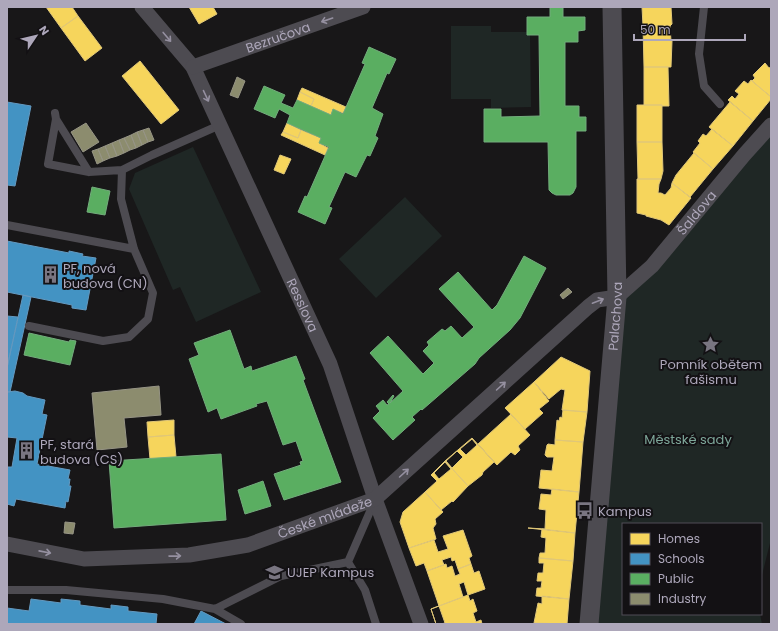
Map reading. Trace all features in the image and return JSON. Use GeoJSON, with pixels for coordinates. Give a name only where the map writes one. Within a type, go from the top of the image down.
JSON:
{"type":"FeatureCollection","features":[{"type":"Feature","properties":{"kind":"street","name":"Resslova"},"geometry":{"type":"LineString","coordinates":[[142,7],[193,67],[330,364],[421,624]]}},
{"type":"Feature","properties":{"kind":"street","name":"Bezručova"},"geometry":{"type":"LineString","coordinates":[[193,67],[364,7]]}},
{"type":"Feature","properties":{"kind":"street","name":"Palachova"},"geometry":{"type":"LineString","coordinates":[[589,624],[617,297],[612,7]]}},
{"type":"Feature","properties":{"kind":"street","name":"Šaldova"},"geometry":{"type":"LineString","coordinates":[[617,297],[652,266],[771,125]]}},
{"type":"Feature","properties":{"kind":"street","name":"České mládeže"},"geometry":{"type":"LineString","coordinates":[[7,544],[84,559],[188,556],[248,545],[376,499],[588,307],[597,300],[617,297]]}},
{"type":"Feature","properties":{"kind":"lane"},"geometry":{"type":"LineString","coordinates":[[704,7],[699,54],[704,86],[720,104]]}},
{"type":"Feature","properties":{"kind":"lane"},"geometry":{"type":"LineString","coordinates":[[89,172],[55,116],[48,164],[89,172],[122,170],[152,154],[220,125]]}},
{"type":"Feature","properties":{"kind":"lane"},"geometry":{"type":"LineString","coordinates":[[29,326],[103,341],[129,337],[148,319],[153,293],[134,249],[121,199],[122,170]]}},
{"type":"Feature","properties":{"kind":"lane"},"geometry":{"type":"LineString","coordinates":[[7,225],[134,249]]}},
{"type":"Feature","properties":{"kind":"lane"},"geometry":{"type":"LineString","coordinates":[[348,562],[376,499]]}},
{"type":"Feature","properties":{"kind":"lane"},"geometry":{"type":"LineString","coordinates":[[215,609],[281,576],[348,562]]}},
{"type":"Feature","properties":{"kind":"lane"},"geometry":{"type":"LineString","coordinates":[[348,562],[365,590],[376,624]]}},
{"type":"Feature","properties":{"kind":"lane"},"geometry":{"type":"LineString","coordinates":[[7,590],[66,590],[163,599],[215,609],[241,624]]}},
{"type":"Feature","properties":{"kind":"green space"},"geometry":{"type":"Polygon","coordinates":[[[451,26],[491,26],[491,32],[527,32],[527,35],[530,35],[531,107],[491,108],[491,99],[451,99],[451,26]]]}},
{"type":"Feature","properties":{"kind":"green space","name":"Městské sady"},"geometry":{"type":"Polygon","coordinates":[[[771,125],[771,539],[762,575],[762,523],[622,523],[622,615],[760,615],[762,624],[589,624],[617,297],[771,125]]]}},
{"type":"Feature","properties":{"kind":"green space"},"geometry":{"type":"Polygon","coordinates":[[[193,147],[261,292],[196,322],[180,287],[173,290],[129,189],[135,173],[193,147]]]}},
{"type":"Feature","properties":{"kind":"green space"},"geometry":{"type":"Polygon","coordinates":[[[405,197],[442,236],[376,298],[339,259],[405,197]]]}},
{"type":"Feature","properties":{"kind":"building: Homes"},"geometry":{"type":"Polygon","coordinates":[[[46,7],[72,7],[78,16],[61,28],[46,7]]]}},
{"type":"Feature","properties":{"kind":"building: Homes"},"geometry":{"type":"Polygon","coordinates":[[[189,7],[213,7],[217,14],[199,24],[189,7]]]}},
{"type":"Feature","properties":{"kind":"building: Homes"},"geometry":{"type":"Polygon","coordinates":[[[642,7],[671,7],[672,24],[670,26],[643,26],[642,7]]]}},
{"type":"Feature","properties":{"kind":"building: Homes"},"geometry":{"type":"Polygon","coordinates":[[[78,16],[102,48],[85,61],[61,28],[78,16]]]}},
{"type":"Feature","properties":{"kind":"building: Homes"},"geometry":{"type":"Polygon","coordinates":[[[643,26],[670,26],[672,41],[671,67],[644,67],[643,26]]]}},
{"type":"Feature","properties":{"kind":"building: Homes"},"geometry":{"type":"Polygon","coordinates":[[[140,61],[179,110],[161,124],[122,76],[140,61]]]}},
{"type":"Feature","properties":{"kind":"building: Homes"},"geometry":{"type":"Polygon","coordinates":[[[765,63],[769,68],[771,67],[771,97],[752,81],[755,78],[753,75],[765,63]]]}},
{"type":"Feature","properties":{"kind":"building: Homes"},"geometry":{"type":"Polygon","coordinates":[[[644,67],[668,67],[669,106],[644,105],[644,67]]]}},
{"type":"Feature","properties":{"kind":"building: Homes"},"geometry":{"type":"Polygon","coordinates":[[[751,80],[771,97],[753,121],[728,100],[732,96],[735,99],[739,94],[735,91],[744,81],[748,84],[751,80]]]}},
{"type":"Feature","properties":{"kind":"building: Homes"},"geometry":{"type":"Polygon","coordinates":[[[302,88],[346,107],[343,113],[333,109],[331,115],[311,106],[314,99],[300,92],[302,88]]]}},
{"type":"Feature","properties":{"kind":"building: Homes"},"geometry":{"type":"Polygon","coordinates":[[[300,92],[314,99],[311,106],[297,100],[300,92]]]}},
{"type":"Feature","properties":{"kind":"building: Homes"},"geometry":{"type":"Polygon","coordinates":[[[730,102],[753,121],[733,146],[709,127],[730,102]]]}},
{"type":"Feature","properties":{"kind":"building: Homes"},"geometry":{"type":"Polygon","coordinates":[[[637,105],[662,105],[662,142],[637,142],[637,105]]]}},
{"type":"Feature","properties":{"kind":"building: Homes"},"geometry":{"type":"Polygon","coordinates":[[[287,123],[301,130],[298,138],[283,132],[287,123]]]}},
{"type":"Feature","properties":{"kind":"building: Homes"},"geometry":{"type":"Polygon","coordinates":[[[712,129],[733,146],[713,169],[693,152],[700,143],[698,141],[703,134],[706,136],[712,129]]]}},
{"type":"Feature","properties":{"kind":"building: Homes"},"geometry":{"type":"Polygon","coordinates":[[[301,130],[321,138],[319,143],[328,148],[325,155],[281,135],[283,132],[298,138],[301,130]]]}},
{"type":"Feature","properties":{"kind":"building: Homes"},"geometry":{"type":"Polygon","coordinates":[[[637,142],[662,142],[663,171],[661,179],[638,179],[637,142]]]}},
{"type":"Feature","properties":{"kind":"building: Homes"},"geometry":{"type":"Polygon","coordinates":[[[694,153],[713,169],[690,197],[672,183],[676,175],[694,153]]]}},
{"type":"Feature","properties":{"kind":"building: Homes"},"geometry":{"type":"Polygon","coordinates":[[[280,155],[291,159],[284,174],[274,170],[280,155]]]}},
{"type":"Feature","properties":{"kind":"building: Homes"},"geometry":{"type":"Polygon","coordinates":[[[637,179],[661,179],[658,193],[665,195],[671,188],[672,183],[691,198],[669,225],[661,220],[637,213],[637,179]]]}},
{"type":"Feature","properties":{"kind":"building: Homes"},"geometry":{"type":"Polygon","coordinates":[[[561,357],[590,371],[587,412],[562,410],[565,390],[561,389],[549,399],[534,382],[561,357]]]}},
{"type":"Feature","properties":{"kind":"building: Homes"},"geometry":{"type":"Polygon","coordinates":[[[534,382],[549,401],[539,409],[543,413],[525,429],[505,408],[534,382]]]}},
{"type":"Feature","properties":{"kind":"building: Homes"},"geometry":{"type":"Polygon","coordinates":[[[563,410],[587,412],[583,442],[555,440],[557,420],[559,421],[560,417],[562,418],[563,410]]]}},
{"type":"Feature","properties":{"kind":"building: Homes"},"geometry":{"type":"Polygon","coordinates":[[[511,414],[530,435],[518,446],[520,450],[515,455],[511,452],[497,465],[478,444],[511,414]]]}},
{"type":"Feature","properties":{"kind":"building: Homes"},"geometry":{"type":"Polygon","coordinates":[[[174,420],[174,435],[148,437],[147,422],[174,420]]]}},
{"type":"Feature","properties":{"kind":"building: Homes"},"geometry":{"type":"Polygon","coordinates":[[[174,435],[176,457],[150,459],[148,437],[174,435]]]}},
{"type":"Feature","properties":{"kind":"building: Homes"},"geometry":{"type":"Polygon","coordinates":[[[472,438],[494,462],[483,472],[482,475],[468,486],[445,461],[472,438]],[[472,439],[460,449],[466,455],[477,445],[472,439]],[[457,451],[446,461],[452,468],[463,457],[457,451]]]}},
{"type":"Feature","properties":{"kind":"building: Homes"},"geometry":{"type":"Polygon","coordinates":[[[555,440],[583,442],[579,492],[539,488],[541,470],[552,471],[554,457],[547,457],[545,455],[547,445],[555,445],[555,440]]]}},
{"type":"Feature","properties":{"kind":"building: Homes"},"geometry":{"type":"Polygon","coordinates":[[[445,461],[468,486],[453,502],[452,501],[441,510],[425,492],[437,481],[431,475],[445,461]],[[445,462],[434,473],[439,479],[451,469],[445,462]]]}},
{"type":"Feature","properties":{"kind":"building: Homes"},"geometry":{"type":"Polygon","coordinates":[[[552,489],[579,492],[575,533],[528,528],[545,529],[546,510],[539,509],[541,494],[551,495],[552,489]]]}},
{"type":"Feature","properties":{"kind":"building: Homes"},"geometry":{"type":"Polygon","coordinates":[[[425,492],[443,512],[435,519],[436,524],[433,528],[436,539],[409,548],[400,522],[403,512],[425,492]]]}},
{"type":"Feature","properties":{"kind":"building: Homes"},"geometry":{"type":"Polygon","coordinates":[[[542,529],[575,533],[573,561],[539,558],[540,553],[545,553],[546,538],[541,537],[542,529]]]}},
{"type":"Feature","properties":{"kind":"building: Homes"},"geometry":{"type":"Polygon","coordinates":[[[463,530],[472,556],[469,558],[471,564],[458,569],[455,560],[452,561],[451,557],[442,560],[444,565],[427,571],[424,563],[416,566],[409,548],[434,540],[438,552],[448,549],[443,536],[463,530]]]}},
{"type":"Feature","properties":{"kind":"building: Homes"},"geometry":{"type":"Polygon","coordinates":[[[539,558],[573,561],[569,599],[536,596],[537,588],[541,588],[542,581],[537,581],[538,573],[543,573],[544,563],[539,563],[539,558]]]}},
{"type":"Feature","properties":{"kind":"building: Homes"},"geometry":{"type":"Polygon","coordinates":[[[446,564],[447,568],[452,566],[455,576],[460,574],[458,569],[471,564],[474,573],[479,571],[485,589],[468,595],[464,582],[459,584],[463,597],[439,606],[427,571],[446,564]]]}},
{"type":"Feature","properties":{"kind":"building: Homes"},"geometry":{"type":"Polygon","coordinates":[[[468,595],[470,601],[473,599],[477,611],[473,613],[476,622],[481,620],[482,624],[441,624],[445,623],[439,606],[431,609],[468,595]]]}},
{"type":"Feature","properties":{"kind":"building: Homes"},"geometry":{"type":"Polygon","coordinates":[[[542,596],[569,599],[567,624],[534,623],[538,603],[542,604],[542,596]]]}},
{"type":"Feature","properties":{"kind":"building: Schools"},"geometry":{"type":"Polygon","coordinates":[[[7,102],[31,106],[15,186],[7,185],[7,102]]]}},
{"type":"Feature","properties":{"kind":"building: Schools","name":"PF, nová budova (CN)"},"geometry":{"type":"Polygon","coordinates":[[[7,241],[69,253],[69,251],[83,254],[82,256],[96,258],[86,310],[72,308],[72,305],[7,292],[7,241]]]}},
{"type":"Feature","properties":{"kind":"building: Schools"},"geometry":{"type":"Polygon","coordinates":[[[23,295],[31,297],[10,392],[7,392],[7,368],[23,295]]]}},
{"type":"Feature","properties":{"kind":"building: Schools"},"geometry":{"type":"Polygon","coordinates":[[[7,316],[18,317],[7,368],[7,316]]]}},
{"type":"Feature","properties":{"kind":"building: Schools","name":"PF, stará budova (CS)"},"geometry":{"type":"Polygon","coordinates":[[[15,391],[23,393],[27,396],[45,400],[42,414],[47,415],[37,464],[70,470],[68,479],[70,479],[69,486],[71,486],[68,502],[66,501],[65,508],[16,499],[14,506],[7,504],[7,467],[12,467],[17,438],[7,437],[7,392],[15,391]]]}},
{"type":"Feature","properties":{"kind":"building: Schools"},"geometry":{"type":"Polygon","coordinates":[[[31,599],[61,603],[61,599],[80,601],[80,605],[111,609],[111,605],[128,607],[128,611],[157,614],[156,624],[7,624],[7,608],[29,611],[31,599]]]}},
{"type":"Feature","properties":{"kind":"building: Schools"},"geometry":{"type":"Polygon","coordinates":[[[201,611],[226,624],[194,624],[201,611]]]}},
{"type":"Feature","properties":{"kind":"building: Public"},"geometry":{"type":"Polygon","coordinates":[[[550,7],[563,7],[563,17],[585,17],[585,30],[578,31],[578,42],[565,42],[565,106],[579,106],[579,117],[586,117],[586,131],[576,131],[576,187],[570,195],[556,195],[549,190],[548,142],[484,142],[484,109],[501,109],[501,117],[540,116],[539,35],[527,35],[527,17],[550,17],[550,7]]]}},
{"type":"Feature","properties":{"kind":"building: Public"},"geometry":{"type":"Polygon","coordinates":[[[369,47],[396,59],[389,74],[387,73],[372,108],[383,114],[375,136],[378,138],[370,156],[367,155],[356,177],[345,172],[329,207],[332,208],[325,224],[298,212],[305,196],[307,197],[329,147],[319,143],[321,138],[287,123],[290,115],[279,109],[275,118],[254,109],[264,86],[285,95],[281,103],[293,108],[297,100],[331,115],[333,109],[343,114],[365,64],[362,63],[369,47]]]}},
{"type":"Feature","properties":{"kind":"building: Public"},"geometry":{"type":"Polygon","coordinates":[[[92,187],[110,191],[105,215],[87,212],[92,187]]]}},
{"type":"Feature","properties":{"kind":"building: Public"},"geometry":{"type":"Polygon","coordinates":[[[524,256],[546,268],[520,318],[510,330],[479,358],[475,364],[412,417],[415,420],[393,440],[373,418],[380,411],[376,406],[383,400],[387,405],[389,404],[387,402],[393,395],[394,396],[390,403],[403,391],[370,353],[388,336],[423,374],[434,363],[423,351],[429,345],[427,342],[442,329],[445,331],[451,326],[462,338],[474,327],[439,289],[458,272],[492,310],[497,305],[524,256]]]}},
{"type":"Feature","properties":{"kind":"building: Public"},"geometry":{"type":"Polygon","coordinates":[[[230,330],[244,369],[251,366],[252,371],[296,356],[305,379],[303,380],[341,482],[284,500],[274,474],[301,465],[300,462],[303,461],[296,441],[283,445],[267,401],[256,404],[257,406],[221,419],[217,408],[208,412],[189,359],[199,355],[194,343],[230,330]]]}},
{"type":"Feature","properties":{"kind":"building: Public"},"geometry":{"type":"Polygon","coordinates":[[[29,333],[69,342],[70,340],[76,341],[70,365],[24,355],[29,333]]]}},
{"type":"Feature","properties":{"kind":"building: Public"},"geometry":{"type":"Polygon","coordinates":[[[221,454],[226,520],[114,528],[109,461],[221,454]]]}},
{"type":"Feature","properties":{"kind":"building: Public"},"geometry":{"type":"Polygon","coordinates":[[[263,481],[271,506],[245,514],[238,490],[263,481]]]}},
{"type":"Feature","properties":{"kind":"building: Industry"},"geometry":{"type":"Polygon","coordinates":[[[237,77],[245,81],[238,98],[230,95],[237,77]]]}},
{"type":"Feature","properties":{"kind":"building: Industry"},"geometry":{"type":"Polygon","coordinates":[[[86,123],[99,142],[83,152],[71,132],[86,123]]]}},
{"type":"Feature","properties":{"kind":"building: Industry"},"geometry":{"type":"Polygon","coordinates":[[[149,128],[154,140],[148,142],[143,130],[149,128]]]}},
{"type":"Feature","properties":{"kind":"building: Industry"},"geometry":{"type":"Polygon","coordinates":[[[143,130],[148,142],[142,145],[137,132],[143,130]]]}},
{"type":"Feature","properties":{"kind":"building: Industry"},"geometry":{"type":"Polygon","coordinates":[[[137,132],[142,145],[136,148],[131,135],[137,132]]]}},
{"type":"Feature","properties":{"kind":"building: Industry"},"geometry":{"type":"Polygon","coordinates":[[[131,135],[136,148],[130,150],[124,138],[131,135]]]}},
{"type":"Feature","properties":{"kind":"building: Industry"},"geometry":{"type":"Polygon","coordinates":[[[124,138],[130,150],[124,153],[119,140],[124,138]]]}},
{"type":"Feature","properties":{"kind":"building: Industry"},"geometry":{"type":"Polygon","coordinates":[[[119,140],[124,153],[117,156],[112,143],[119,140]]]}},
{"type":"Feature","properties":{"kind":"building: Industry"},"geometry":{"type":"Polygon","coordinates":[[[112,143],[117,156],[110,158],[105,146],[112,143]]]}},
{"type":"Feature","properties":{"kind":"building: Industry"},"geometry":{"type":"Polygon","coordinates":[[[105,146],[110,158],[103,161],[98,149],[105,146]]]}},
{"type":"Feature","properties":{"kind":"building: Industry"},"geometry":{"type":"Polygon","coordinates":[[[98,149],[103,161],[97,164],[92,151],[98,149]]]}},
{"type":"Feature","properties":{"kind":"building: Industry"},"geometry":{"type":"Polygon","coordinates":[[[568,288],[572,292],[563,299],[560,295],[568,288]]]}},
{"type":"Feature","properties":{"kind":"building: Industry"},"geometry":{"type":"Polygon","coordinates":[[[159,386],[161,415],[124,418],[127,447],[97,450],[92,393],[159,386]]]}},
{"type":"Feature","properties":{"kind":"building: Industry"},"geometry":{"type":"Polygon","coordinates":[[[65,522],[75,523],[73,534],[64,533],[65,522]]]}},
{"type":"Feature","properties":{"kind":"place","name":"PF, nová budova (CN)"},"geometry":{"type":"Point","coordinates":[50,275]}},
{"type":"Feature","properties":{"kind":"place","name":"Pomník obětem fašismu"},"geometry":{"type":"Point","coordinates":[711,345]}},
{"type":"Feature","properties":{"kind":"place","name":"PF, stará budova (CS)"},"geometry":{"type":"Point","coordinates":[27,451]}},
{"type":"Feature","properties":{"kind":"place","name":"Kampus"},"geometry":{"type":"Point","coordinates":[585,511]}},
{"type":"Feature","properties":{"kind":"place","name":"UJEP Kampus"},"geometry":{"type":"Point","coordinates":[274,572]}}]}
